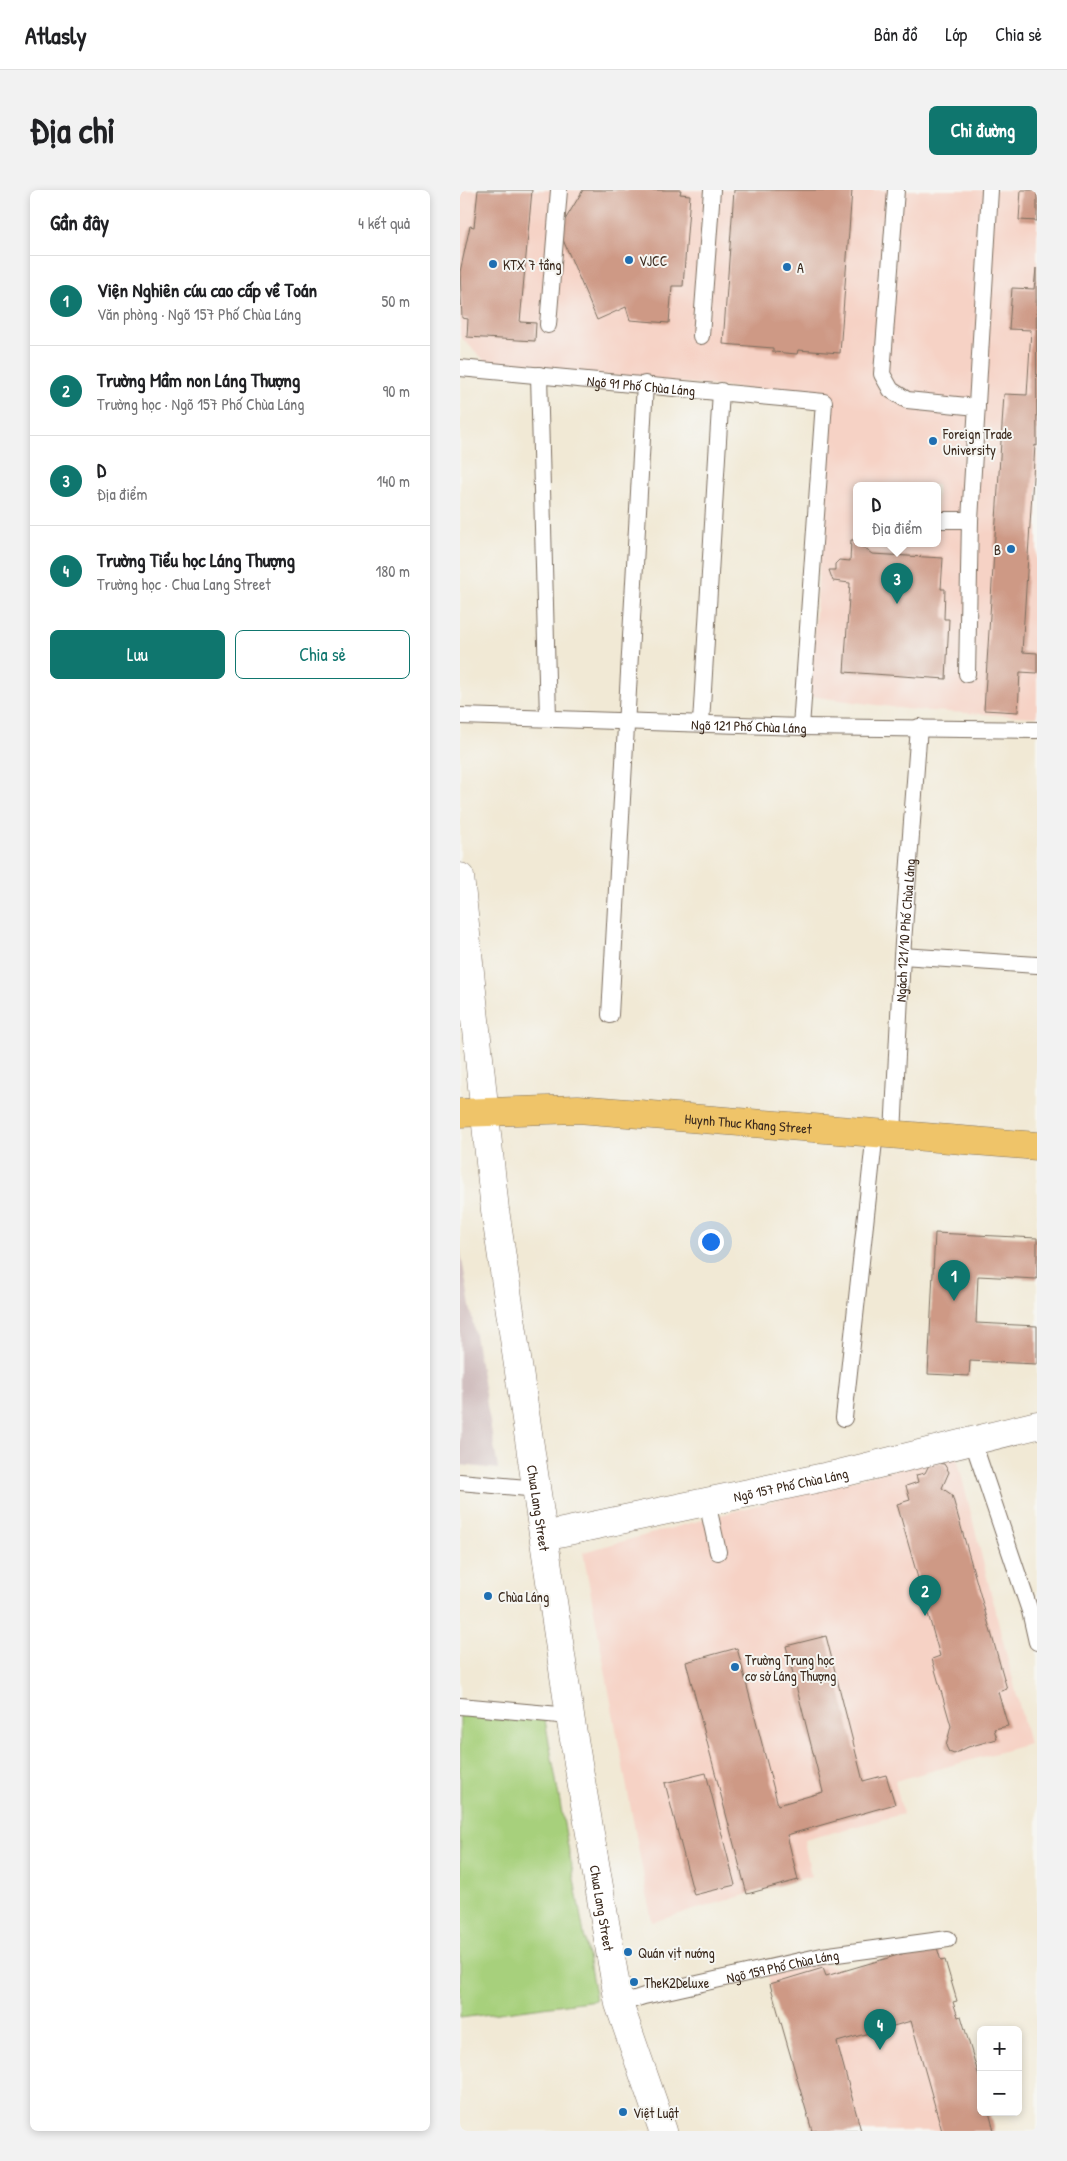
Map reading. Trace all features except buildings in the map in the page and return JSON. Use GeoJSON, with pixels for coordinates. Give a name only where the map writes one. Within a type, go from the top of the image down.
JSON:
{"type":"FeatureCollection","features":[{"type":"Feature","properties":{"kind":"main road","name":"Huynh Thuc Khang Street"},"geometry":{"type":"LineString","coordinates":[[472,1112],[578,1109],[1037,1146]]}},
{"type":"Feature","properties":{"kind":"street","name":"Chua Lang Street"},"geometry":{"type":"LineString","coordinates":[[460,877],[472,1112],[495,1210],[538,1489],[570,1716],[618,2004],[663,2131]]}},
{"type":"Feature","properties":{"kind":"street","name":"Ngõ 157 Phố Chùa Láng"},"geometry":{"type":"LineString","coordinates":[[544,1536],[707,1502],[974,1442],[1037,1425]]}},
{"type":"Feature","properties":{"kind":"lane"},"geometry":{"type":"LineString","coordinates":[[548,325],[560,190]]}},
{"type":"Feature","properties":{"kind":"lane"},"geometry":{"type":"LineString","coordinates":[[701,336],[712,190]]}},
{"type":"Feature","properties":{"kind":"lane"},"geometry":{"type":"LineString","coordinates":[[896,190],[882,374],[890,390],[907,400],[977,407]]}},
{"type":"Feature","properties":{"kind":"lane"},"geometry":{"type":"LineString","coordinates":[[967,674],[970,520],[990,190]]}},
{"type":"Feature","properties":{"kind":"lane","name":"Ngõ 91 Phố Chùa Láng"},"geometry":{"type":"LineString","coordinates":[[460,368],[824,402],[801,727]]}},
{"type":"Feature","properties":{"kind":"lane"},"geometry":{"type":"LineString","coordinates":[[539,375],[548,718]]}},
{"type":"Feature","properties":{"kind":"lane"},"geometry":{"type":"LineString","coordinates":[[610,1015],[645,384]]}},
{"type":"Feature","properties":{"kind":"lane"},"geometry":{"type":"LineString","coordinates":[[701,723],[721,391]]}},
{"type":"Feature","properties":{"kind":"lane"},"geometry":{"type":"LineString","coordinates":[[941,520],[970,520]]}},
{"type":"Feature","properties":{"kind":"lane","name":"Ngõ 121 Phố Chùa Láng"},"geometry":{"type":"LineString","coordinates":[[460,716],[801,727],[1037,730]]}},
{"type":"Feature","properties":{"kind":"lane","name":"Ngách 121/10 Phố Chùa Láng"},"geometry":{"type":"LineString","coordinates":[[844,1418],[884,1133],[902,956],[919,727]]}},
{"type":"Feature","properties":{"kind":"lane"},"geometry":{"type":"LineString","coordinates":[[902,956],[1037,965]]}},
{"type":"Feature","properties":{"kind":"lane"},"geometry":{"type":"LineString","coordinates":[[974,1442],[1033,1610],[1037,1642]]}},
{"type":"Feature","properties":{"kind":"lane"},"geometry":{"type":"LineString","coordinates":[[460,1482],[538,1489]]}},
{"type":"Feature","properties":{"kind":"lane"},"geometry":{"type":"LineString","coordinates":[[707,1502],[718,1552]]}},
{"type":"Feature","properties":{"kind":"lane"},"geometry":{"type":"LineString","coordinates":[[460,1706],[570,1716]]}},
{"type":"Feature","properties":{"kind":"lane","name":"Ngõ 159 Phố Chùa Láng"},"geometry":{"type":"LineString","coordinates":[[618,2004],[644,1996],[822,1956],[948,1938]]}},
{"type":"Feature","properties":{"kind":"shaded area","name":"Foreign Trade University"},"geometry":{"type":"Polygon","coordinates":[[[460,190],[1037,190],[1037,717],[914,710],[810,696],[831,397],[488,364],[460,336],[460,190]]]}},
{"type":"Feature","properties":{"kind":"shaded area"},"geometry":{"type":"Polygon","coordinates":[[[460,1248],[498,1469],[460,1465],[460,1248]]]}},
{"type":"Feature","properties":{"kind":"shaded area","name":"Trường Trung học cơ sở Láng Thượng"},"geometry":{"type":"Polygon","coordinates":[[[956,1454],[1029,1744],[895,1781],[903,1814],[804,1840],[811,1876],[652,1922],[583,1552],[956,1454]]]}},
{"type":"Feature","properties":{"kind":"shaded area"},"geometry":{"type":"Polygon","coordinates":[[[936,1944],[945,1960],[977,2069],[977,2116],[990,2116],[994,2131],[812,2131],[767,1973],[815,1962],[846,1970],[936,1944]]]}},
{"type":"Feature","properties":{"kind":"green space"},"geometry":{"type":"Polygon","coordinates":[[[460,1713],[545,1720],[596,2000],[460,2018],[460,1713]]]}},
{"type":"Feature","properties":{"kind":"place","name":"VJCC"},"geometry":{"type":"Point","coordinates":[629,260]}},
{"type":"Feature","properties":{"kind":"place","name":"KTX 7 tầng"},"geometry":{"type":"Point","coordinates":[493,264]}},
{"type":"Feature","properties":{"kind":"place","name":"A"},"geometry":{"type":"Point","coordinates":[787,267]}},
{"type":"Feature","properties":{"kind":"place","name":"Foreign Trade University"},"geometry":{"type":"Point","coordinates":[933,441]}},
{"type":"Feature","properties":{"kind":"place","name":"B"},"geometry":{"type":"Point","coordinates":[1011,549]}},
{"type":"Feature","properties":{"kind":"place","name":"D"},"geometry":{"type":"Point","coordinates":[897,604]}},
{"type":"Feature","properties":{"kind":"place","name":"Viện Nghiên cứu cao cấp về Toán"},"geometry":{"type":"Point","coordinates":[954,1301]}},
{"type":"Feature","properties":{"kind":"place","name":"Chùa Láng"},"geometry":{"type":"Point","coordinates":[488,1596]}},
{"type":"Feature","properties":{"kind":"place","name":"Trường Mầm non Láng Thượng"},"geometry":{"type":"Point","coordinates":[925,1616]}},
{"type":"Feature","properties":{"kind":"place","name":"Trường Trung học cơ sở Láng Thượng"},"geometry":{"type":"Point","coordinates":[735,1667]}},
{"type":"Feature","properties":{"kind":"place","name":"Quán vịt nướng"},"geometry":{"type":"Point","coordinates":[628,1952]}},
{"type":"Feature","properties":{"kind":"place","name":"TheK2Deluxe"},"geometry":{"type":"Point","coordinates":[634,1982]}},
{"type":"Feature","properties":{"kind":"place","name":"Trường Tiểu học Láng Thượng"},"geometry":{"type":"Point","coordinates":[880,2050]}},
{"type":"Feature","properties":{"kind":"place","name":"Việt Luật"},"geometry":{"type":"Point","coordinates":[623,2112]}}]}
